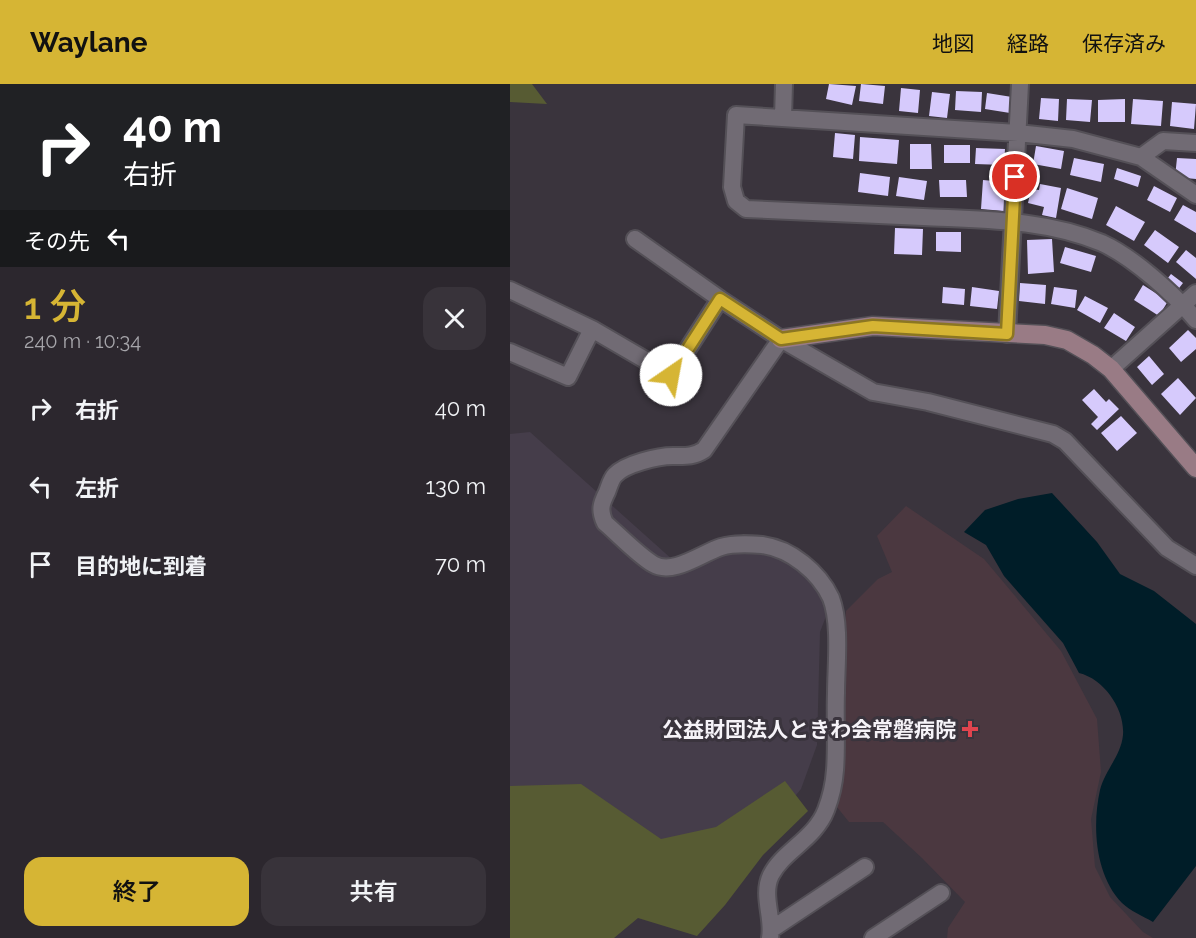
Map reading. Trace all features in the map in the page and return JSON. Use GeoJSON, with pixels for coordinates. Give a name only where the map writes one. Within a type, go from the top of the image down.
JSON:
{"type":"FeatureCollection","features":[{"type":"Feature","properties":{"kind":"street"},"geometry":{"type":"LineString","coordinates":[[783,118],[784,84]]}},
{"type":"Feature","properties":{"kind":"street"},"geometry":{"type":"LineString","coordinates":[[1007,334],[1020,84]]}},
{"type":"Feature","properties":{"kind":"street"},"geometry":{"type":"LineString","coordinates":[[1196,195],[1141,158],[1073,139],[1018,133],[736,116],[732,187],[736,201],[746,209],[1013,222],[1060,229],[1103,244],[1141,268],[1183,305],[1196,320]]}},
{"type":"Feature","properties":{"kind":"street"},"geometry":{"type":"LineString","coordinates":[[1141,158],[1163,141],[1196,143]]}},
{"type":"Feature","properties":{"kind":"street"},"geometry":{"type":"LineString","coordinates":[[635,239],[781,339],[873,392],[928,402],[1053,434],[1065,441],[1167,548],[1196,566]]}},
{"type":"Feature","properties":{"kind":"street"},"geometry":{"type":"LineString","coordinates":[[510,290],[592,329],[671,375],[720,299]]}},
{"type":"Feature","properties":{"kind":"street"},"geometry":{"type":"LineString","coordinates":[[1111,369],[1196,292]]}},
{"type":"Feature","properties":{"kind":"street"},"geometry":{"type":"LineString","coordinates":[[865,867],[771,933],[767,885],[771,874],[814,831],[825,813],[832,794],[835,770],[836,629],[831,599],[818,576],[809,567],[777,549],[763,545],[743,544],[722,547],[677,566],[664,568],[653,564],[604,523],[601,505],[615,475],[645,460],[670,456],[694,456],[704,450],[781,339],[873,326],[1045,335],[1067,340],[1111,369],[1196,468]]}},
{"type":"Feature","properties":{"kind":"street"},"geometry":{"type":"LineString","coordinates":[[510,352],[568,377],[592,329]]}},
{"type":"Feature","properties":{"kind":"street"},"geometry":{"type":"LineString","coordinates":[[873,938],[941,893]]}},
{"type":"Feature","properties":{"kind":"shaded area"},"geometry":{"type":"Polygon","coordinates":[[[530,432],[674,561],[769,547],[814,573],[833,598],[820,632],[817,745],[801,789],[769,828],[689,859],[510,800],[510,434],[530,432]]]}},
{"type":"Feature","properties":{"kind":"shaded area","name":"公益財団法人ときわ会常磐病院"},"geometry":{"type":"Polygon","coordinates":[[[906,506],[984,559],[1061,651],[1097,719],[1101,772],[1091,819],[1095,867],[1110,897],[1143,932],[1153,938],[947,938],[948,928],[965,902],[883,822],[849,822],[837,807],[842,739],[843,645],[846,611],[878,579],[892,572],[877,536],[906,506]]]}},
{"type":"Feature","properties":{"kind":"green space"},"geometry":{"type":"Polygon","coordinates":[[[510,84],[532,84],[547,104],[510,102],[510,84]]]}},
{"type":"Feature","properties":{"kind":"green space"},"geometry":{"type":"Polygon","coordinates":[[[785,781],[808,811],[763,855],[725,905],[697,936],[638,918],[614,938],[510,938],[510,786],[581,784],[661,839],[716,827],[785,781]]]}},
{"type":"Feature","properties":{"kind":"water"},"geometry":{"type":"Polygon","coordinates":[[[1052,493],[1097,542],[1120,574],[1154,591],[1196,624],[1196,866],[1153,922],[1125,906],[1113,892],[1106,879],[1098,850],[1096,819],[1100,790],[1122,743],[1123,725],[1117,706],[1104,688],[1088,676],[1079,673],[1063,643],[1004,576],[986,545],[964,532],[985,510],[1018,499],[1052,493]]]}},
{"type":"Feature","properties":{"kind":"building"},"geometry":{"type":"Polygon","coordinates":[[[829,84],[856,86],[852,105],[826,99],[829,84]]]}},
{"type":"Feature","properties":{"kind":"building"},"geometry":{"type":"Polygon","coordinates":[[[861,84],[885,86],[883,104],[859,101],[861,84]]]}},
{"type":"Feature","properties":{"kind":"building"},"geometry":{"type":"Polygon","coordinates":[[[901,88],[920,90],[918,113],[899,111],[901,88]]]}},
{"type":"Feature","properties":{"kind":"building"},"geometry":{"type":"Polygon","coordinates":[[[956,91],[982,92],[981,112],[955,110],[956,91]]]}},
{"type":"Feature","properties":{"kind":"building"},"geometry":{"type":"Polygon","coordinates":[[[932,92],[950,94],[947,118],[929,116],[932,92]]]}},
{"type":"Feature","properties":{"kind":"building"},"geometry":{"type":"Polygon","coordinates":[[[987,93],[1012,97],[1010,113],[985,109],[987,93]]]}},
{"type":"Feature","properties":{"kind":"building"},"geometry":{"type":"Polygon","coordinates":[[[1041,98],[1059,99],[1058,121],[1039,119],[1041,98]]]}},
{"type":"Feature","properties":{"kind":"building"},"geometry":{"type":"Polygon","coordinates":[[[1067,99],[1092,100],[1090,122],[1066,120],[1067,99]]]}},
{"type":"Feature","properties":{"kind":"building"},"geometry":{"type":"Polygon","coordinates":[[[1125,99],[1125,122],[1098,122],[1098,100],[1125,99]]]}},
{"type":"Feature","properties":{"kind":"building"},"geometry":{"type":"Polygon","coordinates":[[[1133,99],[1163,101],[1161,126],[1131,124],[1133,99]]]}},
{"type":"Feature","properties":{"kind":"building"},"geometry":{"type":"Polygon","coordinates":[[[1172,102],[1196,104],[1194,129],[1170,126],[1172,102]]]}},
{"type":"Feature","properties":{"kind":"building"},"geometry":{"type":"Polygon","coordinates":[[[835,133],[855,135],[853,159],[833,157],[835,133]]]}},
{"type":"Feature","properties":{"kind":"building"},"geometry":{"type":"Polygon","coordinates":[[[860,137],[899,140],[897,164],[859,161],[860,137]]]}},
{"type":"Feature","properties":{"kind":"building"},"geometry":{"type":"Polygon","coordinates":[[[910,144],[931,144],[932,169],[910,169],[910,144]]]}},
{"type":"Feature","properties":{"kind":"building"},"geometry":{"type":"Polygon","coordinates":[[[944,145],[970,145],[970,163],[944,163],[944,145]]]}},
{"type":"Feature","properties":{"kind":"building"},"geometry":{"type":"Polygon","coordinates":[[[1036,146],[1064,151],[1061,169],[1033,164],[1036,146]]]}},
{"type":"Feature","properties":{"kind":"building"},"geometry":{"type":"Polygon","coordinates":[[[976,148],[1005,149],[1004,165],[975,164],[976,148]]]}},
{"type":"Feature","properties":{"kind":"building"},"geometry":{"type":"Polygon","coordinates":[[[1074,158],[1104,164],[1101,182],[1070,175],[1074,158]]]}},
{"type":"Feature","properties":{"kind":"building"},"geometry":{"type":"Polygon","coordinates":[[[1177,158],[1196,159],[1196,179],[1175,177],[1177,158]]]}},
{"type":"Feature","properties":{"kind":"building"},"geometry":{"type":"Polygon","coordinates":[[[1117,168],[1141,176],[1138,187],[1114,179],[1117,168]]]}},
{"type":"Feature","properties":{"kind":"building"},"geometry":{"type":"Polygon","coordinates":[[[860,173],[890,177],[888,196],[858,192],[860,173]]]}},
{"type":"Feature","properties":{"kind":"building"},"geometry":{"type":"Polygon","coordinates":[[[899,177],[927,181],[924,200],[896,196],[899,177]]]}},
{"type":"Feature","properties":{"kind":"building"},"geometry":{"type":"Polygon","coordinates":[[[939,180],[966,180],[967,197],[940,197],[939,180]]]}},
{"type":"Feature","properties":{"kind":"building"},"geometry":{"type":"Polygon","coordinates":[[[983,180],[1005,182],[1004,211],[981,209],[983,180]]]}},
{"type":"Feature","properties":{"kind":"building"},"geometry":{"type":"Polygon","coordinates":[[[1040,184],[1061,188],[1056,218],[1042,215],[1044,207],[1028,203],[1031,189],[1039,190],[1040,184]]]}},
{"type":"Feature","properties":{"kind":"building"},"geometry":{"type":"Polygon","coordinates":[[[1154,186],[1177,198],[1170,212],[1147,200],[1154,186]]]}},
{"type":"Feature","properties":{"kind":"building"},"geometry":{"type":"Polygon","coordinates":[[[1067,188],[1098,198],[1092,219],[1061,209],[1067,188]]]}},
{"type":"Feature","properties":{"kind":"building"},"geometry":{"type":"Polygon","coordinates":[[[1183,205],[1196,212],[1196,233],[1174,220],[1183,205]]]}},
{"type":"Feature","properties":{"kind":"building"},"geometry":{"type":"Polygon","coordinates":[[[1116,206],[1145,222],[1134,241],[1106,225],[1116,206]]]}},
{"type":"Feature","properties":{"kind":"building"},"geometry":{"type":"Polygon","coordinates":[[[895,228],[923,229],[922,255],[894,254],[895,228]]]}},
{"type":"Feature","properties":{"kind":"building"},"geometry":{"type":"Polygon","coordinates":[[[1155,230],[1179,247],[1168,263],[1144,245],[1155,230]]]}},
{"type":"Feature","properties":{"kind":"building"},"geometry":{"type":"Polygon","coordinates":[[[936,232],[961,232],[961,252],[936,251],[936,232]]]}},
{"type":"Feature","properties":{"kind":"building"},"geometry":{"type":"Polygon","coordinates":[[[1052,239],[1054,272],[1028,274],[1027,240],[1052,239]]]}},
{"type":"Feature","properties":{"kind":"building"},"geometry":{"type":"Polygon","coordinates":[[[1065,247],[1096,256],[1091,272],[1060,263],[1065,247]]]}},
{"type":"Feature","properties":{"kind":"building"},"geometry":{"type":"Polygon","coordinates":[[[1186,250],[1196,258],[1196,279],[1176,262],[1186,250]]]}},
{"type":"Feature","properties":{"kind":"building"},"geometry":{"type":"Polygon","coordinates":[[[1171,274],[1183,283],[1176,292],[1164,283],[1171,274]]]}},
{"type":"Feature","properties":{"kind":"building"},"geometry":{"type":"Polygon","coordinates":[[[1020,283],[1046,285],[1045,304],[1019,301],[1020,283]]]}},
{"type":"Feature","properties":{"kind":"building"},"geometry":{"type":"Polygon","coordinates":[[[1143,285],[1168,301],[1159,316],[1134,300],[1143,285]]]}},
{"type":"Feature","properties":{"kind":"building"},"geometry":{"type":"Polygon","coordinates":[[[943,287],[965,289],[964,305],[942,303],[943,287]]]}},
{"type":"Feature","properties":{"kind":"building"},"geometry":{"type":"Polygon","coordinates":[[[972,287],[999,291],[997,309],[970,306],[972,287]]]}},
{"type":"Feature","properties":{"kind":"building"},"geometry":{"type":"Polygon","coordinates":[[[1054,287],[1077,290],[1075,308],[1051,304],[1054,287]]]}},
{"type":"Feature","properties":{"kind":"building"},"geometry":{"type":"Polygon","coordinates":[[[1085,296],[1108,308],[1100,323],[1077,310],[1085,296]]]}},
{"type":"Feature","properties":{"kind":"building"},"geometry":{"type":"Polygon","coordinates":[[[1114,313],[1135,327],[1126,341],[1104,328],[1114,313]]]}},
{"type":"Feature","properties":{"kind":"building"},"geometry":{"type":"Polygon","coordinates":[[[1188,330],[1196,338],[1196,349],[1181,362],[1169,348],[1188,330]]]}},
{"type":"Feature","properties":{"kind":"building"},"geometry":{"type":"Polygon","coordinates":[[[1149,356],[1164,374],[1152,385],[1137,367],[1149,356]]]}},
{"type":"Feature","properties":{"kind":"building"},"geometry":{"type":"Polygon","coordinates":[[[1178,378],[1196,398],[1180,415],[1161,394],[1178,378]]]}},
{"type":"Feature","properties":{"kind":"building"},"geometry":{"type":"Polygon","coordinates":[[[1094,389],[1106,402],[1109,399],[1119,409],[1097,430],[1091,424],[1098,417],[1082,400],[1094,389]]]}},
{"type":"Feature","properties":{"kind":"building"},"geometry":{"type":"Polygon","coordinates":[[[1121,416],[1137,433],[1117,451],[1101,433],[1121,416]]]}},
{"type":"Feature","properties":{"kind":"place","name":"公益財団法人ときわ会常磐病院"},"geometry":{"type":"Point","coordinates":[970,729]}},
{"type":"Feature","properties":{"kind":"route"},"geometry":{"type":"LineString","coordinates":[[671,375],[720,299],[781,339],[873,326],[1007,334],[1015,177]]}}]}
